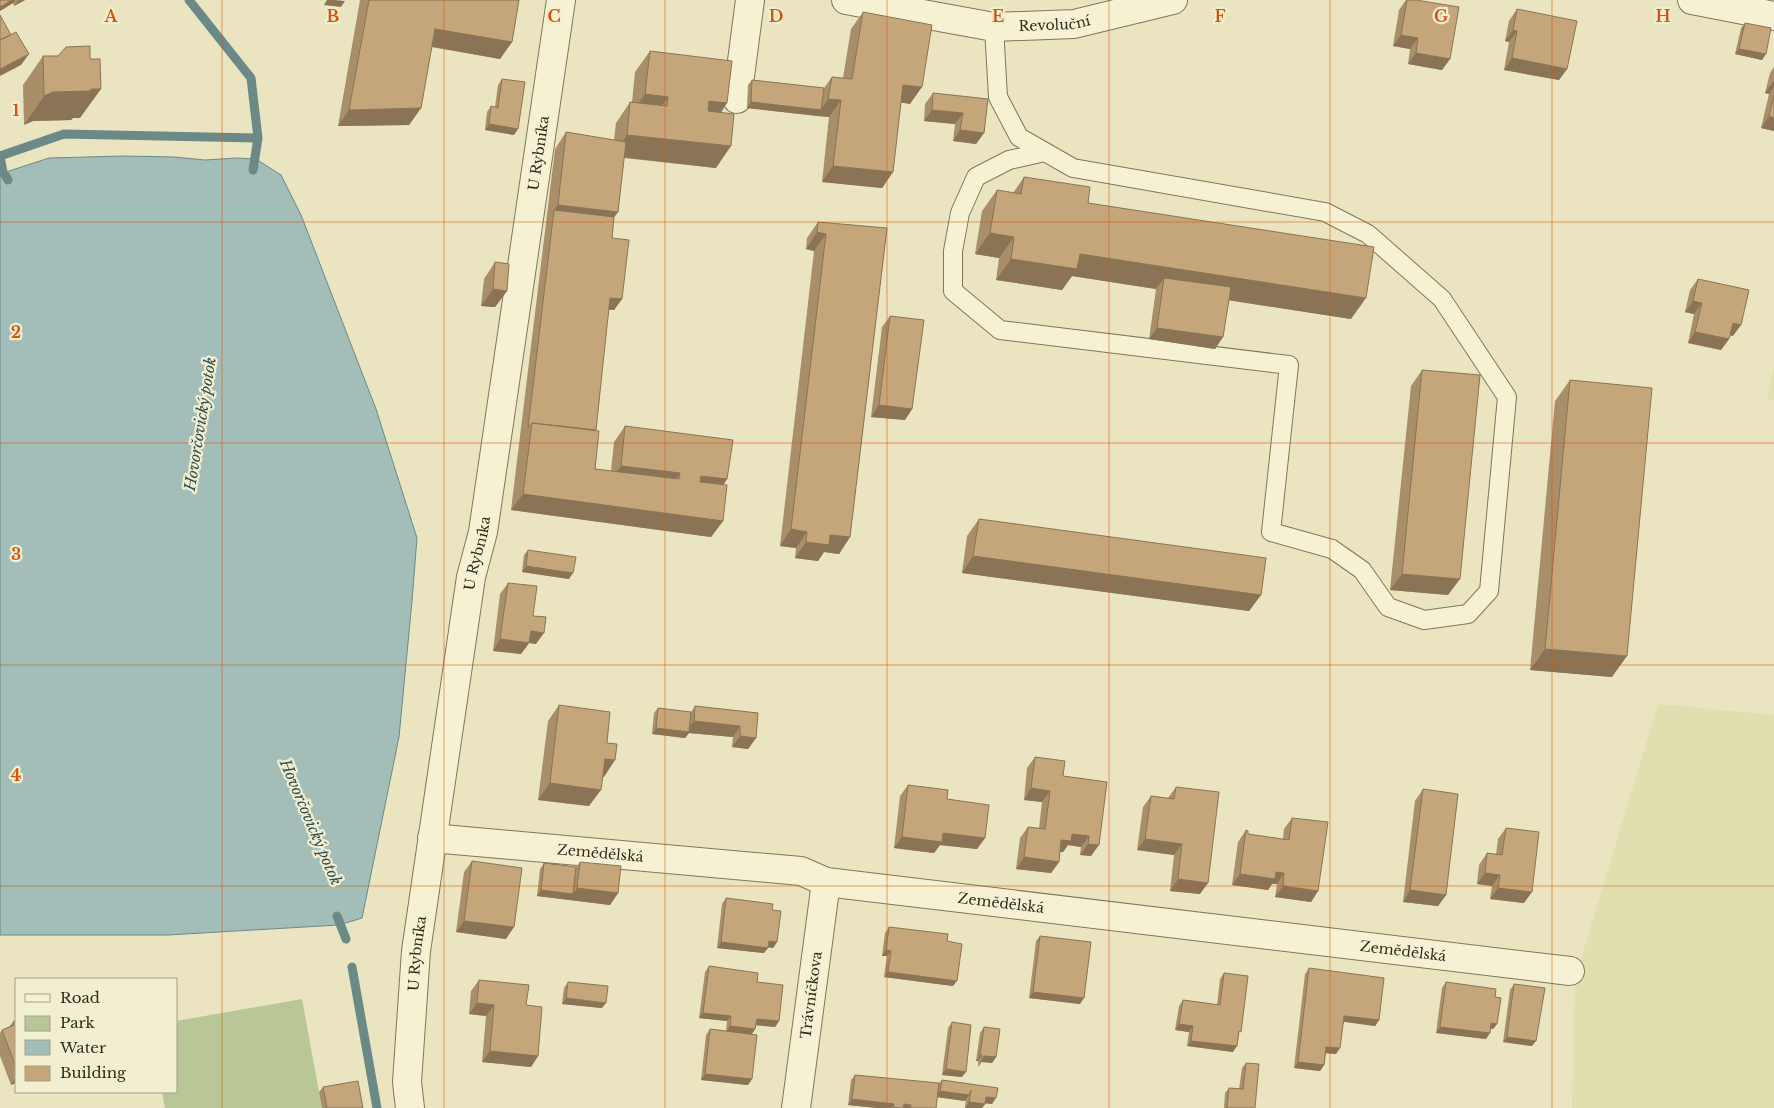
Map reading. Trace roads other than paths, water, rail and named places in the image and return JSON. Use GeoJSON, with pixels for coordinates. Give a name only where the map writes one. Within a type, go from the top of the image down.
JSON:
{"type":"FeatureCollection","features":[{"type":"Feature","properties":{"kind":"street","name":"U Rybníka"},"geometry":{"type":"LineString","coordinates":[[410,1108],[406,1082],[416,951],[472,577],[483,532],[561,0]]}},
{"type":"Feature","properties":{"kind":"street"},"geometry":{"type":"LineString","coordinates":[[737,99],[750,0]]}},
{"type":"Feature","properties":{"kind":"street","name":"Revoluční"},"geometry":{"type":"LineString","coordinates":[[846,0],[994,27],[1074,24],[1173,0]]}},
{"type":"Feature","properties":{"kind":"street"},"geometry":{"type":"LineString","coordinates":[[1692,0],[1774,16]]}},
{"type":"Feature","properties":{"kind":"street","name":"Zemědělská"},"geometry":{"type":"LineString","coordinates":[[432,838],[801,871],[826,882],[1570,971]]}},
{"type":"Feature","properties":{"kind":"street","name":"Trávníčkova"},"geometry":{"type":"LineString","coordinates":[[796,1108],[826,882]]}},
{"type":"Feature","properties":{"kind":"lane"},"geometry":{"type":"LineString","coordinates":[[994,27],[998,98],[1019,137],[1073,168],[1325,212],[1368,234],[1442,299],[1507,397],[1489,591],[1468,614],[1424,620],[1388,607],[1362,570],[1332,549],[1271,532],[1289,365],[1000,330],[952,291],[953,251],[960,213],[976,176],[1009,160],[1045,152]]}},
{"type":"Feature","properties":{"kind":"water"},"geometry":{"type":"Polygon","coordinates":[[[123,156],[205,160],[256,159],[281,175],[301,215],[376,409],[417,538],[399,737],[362,918],[339,925],[168,935],[0,935],[0,174],[49,158],[123,156]]]}},
{"type":"Feature","properties":{"kind":"waterway","name":"Hovorčovický potok"},"geometry":{"type":"LineString","coordinates":[[189,0],[251,78],[258,138],[253,170]]}},
{"type":"Feature","properties":{"kind":"waterway"},"geometry":{"type":"LineString","coordinates":[[0,156],[64,134],[258,138]]}},
{"type":"Feature","properties":{"kind":"waterway"},"geometry":{"type":"LineString","coordinates":[[0,157],[3,172],[8,180]]}},
{"type":"Feature","properties":{"kind":"waterway","name":"Hovorčovický potok"},"geometry":{"type":"LineString","coordinates":[[337,916],[346,939]]}},
{"type":"Feature","properties":{"kind":"waterway","name":"Hovorčovický potok"},"geometry":{"type":"LineString","coordinates":[[352,967],[377,1108]]}}]}
